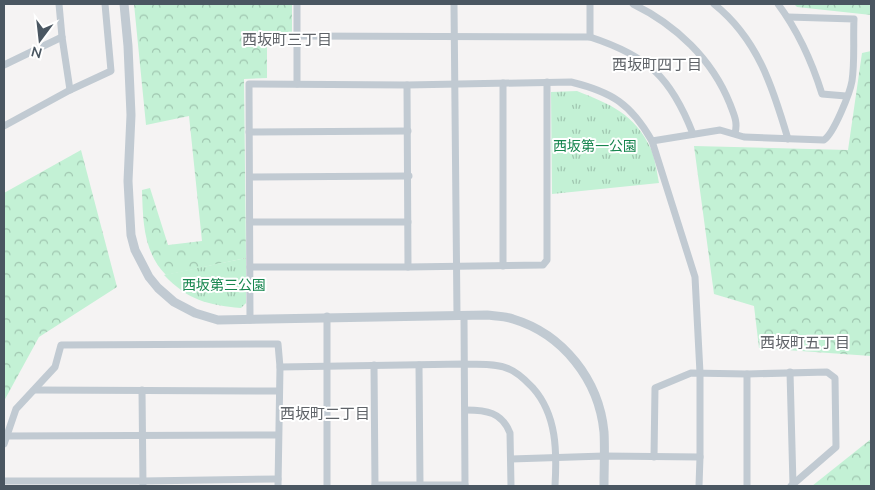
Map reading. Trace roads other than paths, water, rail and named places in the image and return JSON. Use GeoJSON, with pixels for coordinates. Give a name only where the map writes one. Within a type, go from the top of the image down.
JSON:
{"type":"FeatureCollection","features":[{"type":"Feature","properties":{"kind":"street"},"geometry":{"type":"LineString","coordinates":[[59,4],[70,90]]}},
{"type":"Feature","properties":{"kind":"street"},"geometry":{"type":"LineString","coordinates":[[4,126],[70,90],[111,71],[105,4]]}},
{"type":"Feature","properties":{"kind":"street"},"geometry":{"type":"LineString","coordinates":[[124,4],[131,115],[128,181],[131,235],[149,277],[158,288],[174,302],[195,313],[218,320],[327,316],[460,315],[487,315],[512,318],[539,330],[559,344],[578,365],[593,389],[604,432],[604,486]]}},
{"type":"Feature","properties":{"kind":"street"},"geometry":{"type":"LineString","coordinates":[[296,4],[297,84]]}},
{"type":"Feature","properties":{"kind":"street"},"geometry":{"type":"LineString","coordinates":[[374,365],[375,486],[465,486],[466,410],[456,267],[454,4]]}},
{"type":"Feature","properties":{"kind":"street"},"geometry":{"type":"LineString","coordinates":[[590,4],[590,37]]}},
{"type":"Feature","properties":{"kind":"street"},"geometry":{"type":"LineString","coordinates":[[633,4],[653,14],[675,30],[689,42],[705,62],[718,79],[728,98],[737,124],[735,133]]}},
{"type":"Feature","properties":{"kind":"street"},"geometry":{"type":"LineString","coordinates":[[714,4],[722,10],[740,31],[756,54],[769,79],[788,139]]}},
{"type":"Feature","properties":{"kind":"street"},"geometry":{"type":"LineString","coordinates":[[778,4],[788,17],[812,64],[822,94],[846,96]]}},
{"type":"Feature","properties":{"kind":"street"},"geometry":{"type":"LineString","coordinates":[[652,141],[720,130],[744,137],[824,140],[829,136],[852,82],[854,18],[788,17]]}},
{"type":"Feature","properties":{"kind":"street"},"geometry":{"type":"LineString","coordinates":[[297,36],[590,37],[612,44],[630,53],[668,84],[684,112],[693,134]]}},
{"type":"Feature","properties":{"kind":"street"},"geometry":{"type":"LineString","coordinates":[[4,65],[62,37]]}},
{"type":"Feature","properties":{"kind":"street"},"geometry":{"type":"LineString","coordinates":[[250,267],[543,265],[547,260],[547,82]]}},
{"type":"Feature","properties":{"kind":"street"},"geometry":{"type":"LineString","coordinates":[[250,320],[249,84],[407,85],[571,82],[596,88],[615,98],[630,110],[644,126],[652,141],[696,276],[700,374],[699,486]]}},
{"type":"Feature","properties":{"kind":"street"},"geometry":{"type":"LineString","coordinates":[[503,83],[503,266]]}},
{"type":"Feature","properties":{"kind":"street"},"geometry":{"type":"LineString","coordinates":[[407,85],[408,267]]}},
{"type":"Feature","properties":{"kind":"street"},"geometry":{"type":"LineString","coordinates":[[249,132],[408,130]]}},
{"type":"Feature","properties":{"kind":"street"},"geometry":{"type":"LineString","coordinates":[[250,177],[408,176]]}},
{"type":"Feature","properties":{"kind":"street"},"geometry":{"type":"LineString","coordinates":[[250,222],[408,222]]}},
{"type":"Feature","properties":{"kind":"street"},"geometry":{"type":"LineString","coordinates":[[327,316],[327,486]]}},
{"type":"Feature","properties":{"kind":"street"},"geometry":{"type":"LineString","coordinates":[[4,444],[16,409],[55,367],[61,345],[278,344],[280,367],[278,483],[143,484],[4,481]]}},
{"type":"Feature","properties":{"kind":"street"},"geometry":{"type":"LineString","coordinates":[[280,367],[464,364],[491,365],[509,369],[523,378],[546,404],[557,458],[555,486]]}},
{"type":"Feature","properties":{"kind":"street"},"geometry":{"type":"LineString","coordinates":[[419,365],[420,485]]}},
{"type":"Feature","properties":{"kind":"street"},"geometry":{"type":"LineString","coordinates":[[790,372],[792,486]]}},
{"type":"Feature","properties":{"kind":"street"},"geometry":{"type":"LineString","coordinates":[[654,457],[655,388],[691,373],[827,372],[835,378],[836,447],[792,486]]}},
{"type":"Feature","properties":{"kind":"street"},"geometry":{"type":"LineString","coordinates":[[746,374],[747,486]]}},
{"type":"Feature","properties":{"kind":"street"},"geometry":{"type":"LineString","coordinates":[[35,390],[279,391]]}},
{"type":"Feature","properties":{"kind":"street"},"geometry":{"type":"LineString","coordinates":[[142,390],[143,484]]}},
{"type":"Feature","properties":{"kind":"street"},"geometry":{"type":"LineString","coordinates":[[466,410],[485,410],[499,416],[504,421],[510,434],[511,486]]}},
{"type":"Feature","properties":{"kind":"street"},"geometry":{"type":"LineString","coordinates":[[7,436],[278,435]]}},
{"type":"Feature","properties":{"kind":"street"},"geometry":{"type":"LineString","coordinates":[[511,459],[604,456],[700,458]]}},
{"type":"Feature","properties":{"kind":"district","name":"西坂町三丁目"},"geometry":{"type":"Point","coordinates":[287,39]}},
{"type":"Feature","properties":{"kind":"district","name":"西坂町四丁目"},"geometry":{"type":"Point","coordinates":[657,64]}},
{"type":"Feature","properties":{"kind":"district","name":"西坂町五丁目"},"geometry":{"type":"Point","coordinates":[805,342]}},
{"type":"Feature","properties":{"kind":"district","name":"西坂町二丁目"},"geometry":{"type":"Point","coordinates":[325,413]}},
{"type":"Feature","properties":{"kind":"park label","name":"西坂第一公園"},"geometry":{"type":"Point","coordinates":[595,146]}},
{"type":"Feature","properties":{"kind":"park label","name":"西坂第三公園"},"geometry":{"type":"Point","coordinates":[224,285]}}]}
